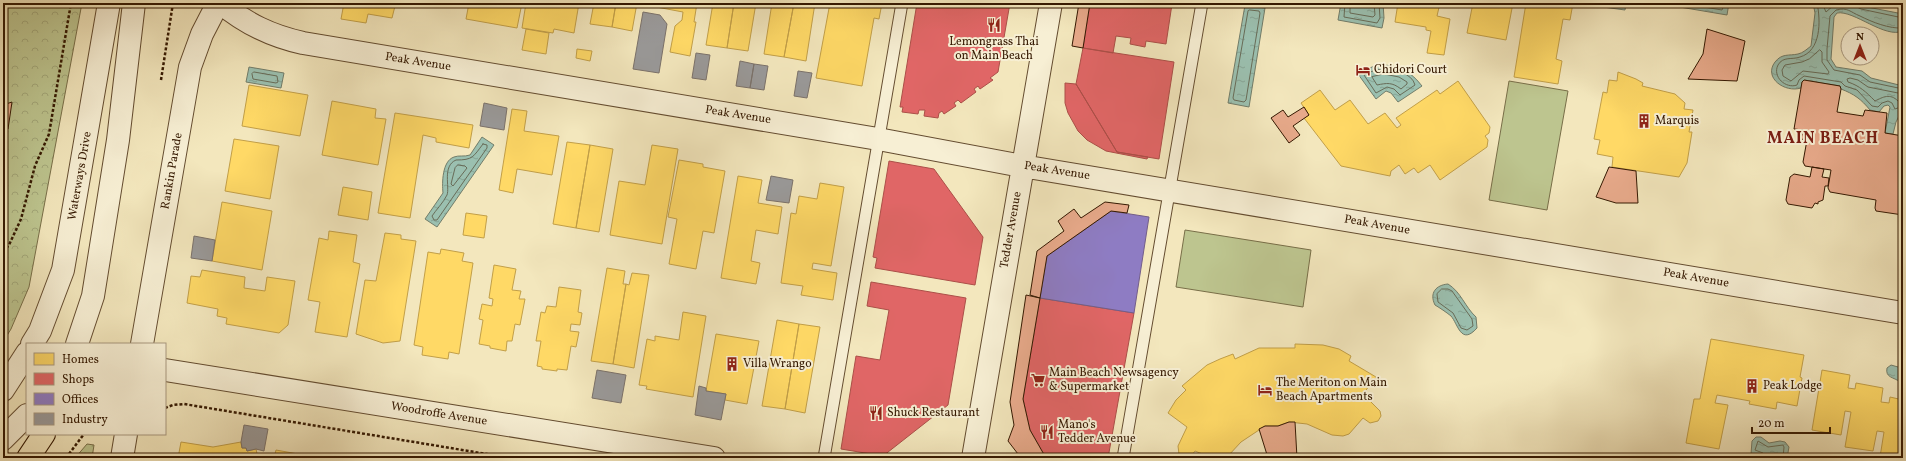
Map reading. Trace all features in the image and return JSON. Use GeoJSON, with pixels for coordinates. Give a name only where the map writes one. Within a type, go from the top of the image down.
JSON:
{"type":"FeatureCollection","features":[{"type":"Feature","properties":{"kind":"highway"},"geometry":{"type":"LineString","coordinates":[[28,458],[43,435]]}},
{"type":"Feature","properties":{"kind":"street","name":"Waterways Drive"},"geometry":{"type":"LineString","coordinates":[[33,343],[40,331],[63,270],[109,3]]}},
{"type":"Feature","properties":{"kind":"street"},"geometry":{"type":"LineString","coordinates":[[77,343],[93,296],[118,140],[134,3]]}},
{"type":"Feature","properties":{"kind":"street","name":"Rankin Parade"},"geometry":{"type":"LineString","coordinates":[[142,343],[190,67],[202,34],[218,3]]}},
{"type":"Feature","properties":{"kind":"street","name":"Peak Avenue"},"geometry":{"type":"LineString","coordinates":[[221,3],[239,18],[262,31],[280,38],[303,43],[878,138],[1022,166],[1903,313]]}},
{"type":"Feature","properties":{"kind":"street","name":"Tedder Avenue"},"geometry":{"type":"LineString","coordinates":[[973,458],[1051,3]]}},
{"type":"Feature","properties":{"kind":"street"},"geometry":{"type":"LineString","coordinates":[[3,390],[26,355]]}},
{"type":"Feature","properties":{"kind":"street","name":"Woodroffe Avenue"},"geometry":{"type":"LineString","coordinates":[[166,370],[714,458]]}},
{"type":"Feature","properties":{"kind":"street"},"geometry":{"type":"LineString","coordinates":[[3,439],[26,416]]}},
{"type":"Feature","properties":{"kind":"street"},"geometry":{"type":"LineString","coordinates":[[122,458],[126,435]]}},
{"type":"Feature","properties":{"kind":"lane"},"geometry":{"type":"LineString","coordinates":[[824,458],[902,3]]}},
{"type":"Feature","properties":{"kind":"lane"},"geometry":{"type":"LineString","coordinates":[[1123,458],[1202,3]]}},
{"type":"Feature","properties":{"kind":"path"},"geometry":{"type":"LineString","coordinates":[[3,252],[9,245],[21,219],[35,166],[49,134],[71,3]]}},
{"type":"Feature","properties":{"kind":"path"},"geometry":{"type":"LineString","coordinates":[[166,408],[184,404],[511,458]]}},
{"type":"Feature","properties":{"kind":"path"},"geometry":{"type":"LineString","coordinates":[[66,458],[83,435]]}},
{"type":"Feature","properties":{"kind":"green space"},"geometry":{"type":"Polygon","coordinates":[[[3,3],[82,3],[29,287],[11,329],[3,342],[3,3]]]}},
{"type":"Feature","properties":{"kind":"green space"},"geometry":{"type":"Polygon","coordinates":[[[1509,81],[1568,91],[1547,210],[1489,200],[1509,81]]]}},
{"type":"Feature","properties":{"kind":"green space"},"geometry":{"type":"Polygon","coordinates":[[[1185,230],[1311,250],[1303,307],[1176,287],[1185,230]]]}},
{"type":"Feature","properties":{"kind":"green space"},"geometry":{"type":"Polygon","coordinates":[[[87,444],[94,445],[92,458],[75,458],[87,444]]]}},
{"type":"Feature","properties":{"kind":"water"},"geometry":{"type":"Polygon","coordinates":[[[1341,3],[1383,3],[1384,18],[1382,28],[1338,20],[1341,3]]]}},
{"type":"Feature","properties":{"kind":"water"},"geometry":{"type":"Polygon","coordinates":[[[1604,3],[1626,3],[1625,10],[1603,7],[1604,3]]]}},
{"type":"Feature","properties":{"kind":"water"},"geometry":{"type":"Polygon","coordinates":[[[1656,3],[1729,3],[1727,15],[1656,3]]]}},
{"type":"Feature","properties":{"kind":"water"},"geometry":{"type":"Polygon","coordinates":[[[1813,3],[1859,3],[1862,6],[1903,14],[1903,31],[1896,32],[1887,31],[1880,28],[1880,26],[1874,26],[1844,13],[1837,13],[1834,17],[1831,59],[1836,67],[1862,71],[1871,78],[1903,86],[1903,108],[1896,122],[1893,134],[1885,133],[1890,107],[1888,105],[1884,106],[1879,112],[1870,110],[1854,95],[1841,89],[1840,86],[1804,80],[1801,88],[1795,89],[1783,86],[1774,79],[1772,68],[1780,57],[1800,53],[1811,46],[1815,13],[1813,3]]]}},
{"type":"Feature","properties":{"kind":"water"},"geometry":{"type":"Polygon","coordinates":[[[1245,5],[1265,8],[1249,107],[1228,103],[1245,5]]]}},
{"type":"Feature","properties":{"kind":"water"},"geometry":{"type":"Polygon","coordinates":[[[1384,65],[1401,68],[1410,73],[1422,86],[1398,102],[1391,93],[1386,91],[1376,99],[1358,74],[1374,66],[1384,65]]]}},
{"type":"Feature","properties":{"kind":"water"},"geometry":{"type":"Polygon","coordinates":[[[249,67],[284,73],[281,88],[246,82],[249,67]]]}},
{"type":"Feature","properties":{"kind":"water"},"geometry":{"type":"Polygon","coordinates":[[[482,137],[494,145],[437,227],[425,219],[443,193],[443,178],[447,163],[454,157],[470,155],[482,137]]]}},
{"type":"Feature","properties":{"kind":"water"},"geometry":{"type":"Polygon","coordinates":[[[1448,284],[1460,295],[1476,317],[1477,328],[1472,333],[1467,335],[1461,332],[1451,316],[1435,305],[1433,301],[1433,293],[1435,290],[1440,286],[1448,284]]]}},
{"type":"Feature","properties":{"kind":"water"},"geometry":{"type":"Polygon","coordinates":[[[1891,365],[1898,367],[1903,371],[1903,389],[1898,380],[1887,374],[1887,368],[1891,365]]]}},
{"type":"Feature","properties":{"kind":"water"},"geometry":{"type":"Polygon","coordinates":[[[1756,437],[1761,437],[1769,443],[1780,441],[1785,442],[1789,447],[1787,458],[1770,458],[1751,454],[1752,441],[1756,437]]]}},
{"type":"Feature","properties":{"kind":"building: Homes"},"geometry":{"type":"Polygon","coordinates":[[[344,3],[380,3],[395,6],[392,18],[368,14],[366,23],[341,19],[344,3]]]}},
{"type":"Feature","properties":{"kind":"building: Homes"},"geometry":{"type":"Polygon","coordinates":[[[437,3],[457,3],[456,7],[437,3]]]}},
{"type":"Feature","properties":{"kind":"building: Homes"},"geometry":{"type":"Polygon","coordinates":[[[469,3],[522,3],[517,28],[466,19],[469,3]]]}},
{"type":"Feature","properties":{"kind":"building: Homes"},"geometry":{"type":"Polygon","coordinates":[[[526,3],[579,3],[574,33],[554,29],[553,33],[522,28],[526,3]]]}},
{"type":"Feature","properties":{"kind":"building: Homes"},"geometry":{"type":"Polygon","coordinates":[[[594,3],[616,3],[612,27],[590,24],[594,3]]]}},
{"type":"Feature","properties":{"kind":"building: Homes"},"geometry":{"type":"Polygon","coordinates":[[[616,3],[637,3],[632,31],[612,27],[616,3]]]}},
{"type":"Feature","properties":{"kind":"building: Homes"},"geometry":{"type":"Polygon","coordinates":[[[651,3],[697,3],[694,22],[696,22],[690,56],[670,52],[675,26],[682,20],[683,12],[651,6],[651,3]]]}},
{"type":"Feature","properties":{"kind":"building: Homes"},"geometry":{"type":"Polygon","coordinates":[[[713,3],[734,3],[727,48],[706,45],[713,3]]]}},
{"type":"Feature","properties":{"kind":"building: Homes"},"geometry":{"type":"Polygon","coordinates":[[[734,3],[756,3],[748,51],[727,48],[734,3]]]}},
{"type":"Feature","properties":{"kind":"building: Homes"},"geometry":{"type":"Polygon","coordinates":[[[772,3],[794,3],[784,57],[764,54],[772,3]]]}},
{"type":"Feature","properties":{"kind":"building: Homes"},"geometry":{"type":"Polygon","coordinates":[[[794,3],[815,3],[806,61],[784,57],[794,3]]]}},
{"type":"Feature","properties":{"kind":"building: Homes"},"geometry":{"type":"Polygon","coordinates":[[[830,3],[859,7],[859,3],[882,3],[879,19],[874,18],[862,86],[816,78],[830,3]]]}},
{"type":"Feature","properties":{"kind":"building: Homes"},"geometry":{"type":"Polygon","coordinates":[[[1398,3],[1440,3],[1437,16],[1450,19],[1444,55],[1427,53],[1431,31],[1426,30],[1426,27],[1395,22],[1398,3]]]}},
{"type":"Feature","properties":{"kind":"building: Homes"},"geometry":{"type":"Polygon","coordinates":[[[1473,3],[1513,3],[1506,40],[1467,33],[1473,3]]]}},
{"type":"Feature","properties":{"kind":"building: Homes"},"geometry":{"type":"Polygon","coordinates":[[[1526,3],[1573,3],[1570,20],[1563,19],[1556,59],[1562,61],[1558,84],[1514,77],[1526,3]]]}},
{"type":"Feature","properties":{"kind":"building: Homes"},"geometry":{"type":"Polygon","coordinates":[[[526,29],[549,33],[546,54],[522,50],[526,29]]]}},
{"type":"Feature","properties":{"kind":"building: Homes"},"geometry":{"type":"Polygon","coordinates":[[[577,49],[592,51],[590,61],[576,58],[577,49]]]}},
{"type":"Feature","properties":{"kind":"building: Homes","name":"Marquis"},"geometry":{"type":"Polygon","coordinates":[[[1618,72],[1643,83],[1642,86],[1675,94],[1685,103],[1684,109],[1693,110],[1689,132],[1692,132],[1687,163],[1679,177],[1612,167],[1613,157],[1597,154],[1600,140],[1594,139],[1603,92],[1607,93],[1609,80],[1617,81],[1618,72]]]}},
{"type":"Feature","properties":{"kind":"building: Homes"},"geometry":{"type":"Polygon","coordinates":[[[1458,81],[1490,127],[1489,133],[1485,136],[1488,140],[1487,147],[1440,180],[1430,165],[1418,173],[1414,168],[1405,174],[1399,165],[1391,171],[1390,176],[1341,166],[1304,118],[1309,115],[1301,103],[1320,90],[1335,110],[1350,100],[1368,124],[1385,113],[1397,128],[1401,125],[1396,118],[1437,90],[1440,94],[1458,81]]]}},
{"type":"Feature","properties":{"kind":"building: Homes"},"geometry":{"type":"Polygon","coordinates":[[[249,85],[308,95],[300,136],[242,126],[249,85]]]}},
{"type":"Feature","properties":{"kind":"building: Homes"},"geometry":{"type":"Polygon","coordinates":[[[332,101],[376,109],[375,118],[386,119],[378,165],[322,155],[332,101]]]}},
{"type":"Feature","properties":{"kind":"building: Homes"},"geometry":{"type":"Polygon","coordinates":[[[512,109],[527,111],[524,131],[559,136],[552,175],[517,169],[513,193],[499,190],[512,109]]]}},
{"type":"Feature","properties":{"kind":"building: Homes"},"geometry":{"type":"Polygon","coordinates":[[[395,113],[473,125],[469,148],[436,142],[436,138],[423,135],[410,218],[378,213],[395,113]]]}},
{"type":"Feature","properties":{"kind":"building: Homes"},"geometry":{"type":"Polygon","coordinates":[[[234,139],[279,146],[270,199],[225,191],[234,139]]]}},
{"type":"Feature","properties":{"kind":"building: Homes"},"geometry":{"type":"Polygon","coordinates":[[[567,142],[590,145],[576,228],[553,224],[567,142]]]}},
{"type":"Feature","properties":{"kind":"building: Homes"},"geometry":{"type":"Polygon","coordinates":[[[590,145],[613,149],[599,232],[576,228],[590,145]]]}},
{"type":"Feature","properties":{"kind":"building: Homes"},"geometry":{"type":"Polygon","coordinates":[[[652,145],[678,149],[662,244],[610,235],[619,181],[645,185],[652,145]]]}},
{"type":"Feature","properties":{"kind":"building: Homes"},"geometry":{"type":"Polygon","coordinates":[[[679,160],[703,164],[703,167],[725,171],[714,233],[703,231],[696,269],[669,264],[677,219],[668,217],[679,160]]]}},
{"type":"Feature","properties":{"kind":"building: Homes"},"geometry":{"type":"Polygon","coordinates":[[[738,176],[762,180],[758,203],[782,207],[778,234],[756,230],[751,261],[760,263],[756,284],[721,278],[738,176]]]}},
{"type":"Feature","properties":{"kind":"building: Homes"},"geometry":{"type":"Polygon","coordinates":[[[820,183],[844,187],[831,266],[813,263],[812,269],[837,273],[833,300],[801,295],[803,286],[781,283],[791,213],[796,214],[799,196],[817,199],[820,183]]]}},
{"type":"Feature","properties":{"kind":"building: Homes"},"geometry":{"type":"Polygon","coordinates":[[[343,187],[372,192],[368,220],[338,215],[343,187]]]}},
{"type":"Feature","properties":{"kind":"building: Homes"},"geometry":{"type":"Polygon","coordinates":[[[222,202],[272,211],[262,270],[212,261],[222,202]]]}},
{"type":"Feature","properties":{"kind":"building: Homes"},"geometry":{"type":"Polygon","coordinates":[[[466,213],[487,216],[484,238],[463,235],[466,213]]]}},
{"type":"Feature","properties":{"kind":"building: Homes"},"geometry":{"type":"Polygon","coordinates":[[[329,231],[357,235],[353,262],[360,264],[347,337],[315,332],[320,302],[308,300],[319,238],[328,240],[329,231]]]}},
{"type":"Feature","properties":{"kind":"building: Homes"},"geometry":{"type":"Polygon","coordinates":[[[385,233],[401,235],[401,239],[416,241],[400,341],[383,343],[356,334],[365,280],[376,281],[385,233]]]}},
{"type":"Feature","properties":{"kind":"building: Homes"},"geometry":{"type":"Polygon","coordinates":[[[441,249],[464,253],[462,261],[473,263],[459,354],[449,352],[448,359],[422,355],[423,347],[414,345],[428,252],[440,254],[441,249]]]}},
{"type":"Feature","properties":{"kind":"building: Homes"},"geometry":{"type":"Polygon","coordinates":[[[494,265],[516,269],[512,290],[521,291],[519,299],[525,299],[520,325],[515,324],[512,341],[507,341],[506,351],[479,344],[483,320],[479,319],[482,304],[492,306],[493,299],[489,298],[494,265]]]}},
{"type":"Feature","properties":{"kind":"building: Homes"},"geometry":{"type":"Polygon","coordinates":[[[607,268],[625,271],[623,284],[626,284],[613,364],[591,361],[607,268]]]}},
{"type":"Feature","properties":{"kind":"building: Homes"},"geometry":{"type":"Polygon","coordinates":[[[202,270],[245,277],[244,288],[265,291],[267,277],[295,281],[288,325],[279,333],[226,324],[227,318],[217,316],[218,309],[187,303],[191,276],[200,277],[202,270]]]}},
{"type":"Feature","properties":{"kind":"building: Homes"},"geometry":{"type":"Polygon","coordinates":[[[632,273],[649,275],[634,368],[613,364],[626,284],[629,285],[632,273]]]}},
{"type":"Feature","properties":{"kind":"building: Homes"},"geometry":{"type":"Polygon","coordinates":[[[559,287],[581,290],[578,312],[582,313],[580,325],[571,324],[570,331],[579,332],[576,347],[571,346],[567,370],[557,369],[557,371],[542,369],[542,367],[537,366],[541,341],[536,341],[541,312],[545,313],[547,306],[556,307],[559,287]]]}},
{"type":"Feature","properties":{"kind":"building: Homes"},"geometry":{"type":"Polygon","coordinates":[[[683,312],[706,316],[693,397],[646,389],[647,386],[639,385],[647,339],[655,341],[655,336],[679,340],[683,312]]]}},
{"type":"Feature","properties":{"kind":"building: Homes"},"geometry":{"type":"Polygon","coordinates":[[[777,320],[799,324],[785,409],[762,406],[777,320]]]}},
{"type":"Feature","properties":{"kind":"building: Homes"},"geometry":{"type":"Polygon","coordinates":[[[799,324],[820,327],[805,413],[785,409],[799,324]]]}},
{"type":"Feature","properties":{"kind":"building: Homes","name":"Villa Wrango"},"geometry":{"type":"Polygon","coordinates":[[[716,334],[759,341],[747,404],[725,400],[726,394],[706,391],[716,334]]]}},
{"type":"Feature","properties":{"kind":"building: Homes","name":"Peak Lodge"},"geometry":{"type":"Polygon","coordinates":[[[1711,339],[1804,355],[1797,406],[1777,402],[1776,409],[1749,404],[1750,401],[1717,395],[1715,403],[1728,405],[1719,449],[1686,443],[1694,399],[1700,399],[1711,339]]]}},
{"type":"Feature","properties":{"kind":"building: Homes"},"geometry":{"type":"Polygon","coordinates":[[[1295,344],[1323,345],[1339,349],[1351,356],[1349,361],[1376,377],[1363,394],[1380,411],[1381,416],[1378,421],[1370,423],[1363,418],[1349,434],[1343,436],[1332,435],[1307,424],[1289,422],[1278,426],[1265,426],[1241,442],[1228,456],[1224,458],[1212,458],[1195,451],[1191,456],[1186,458],[1179,454],[1178,446],[1187,427],[1168,413],[1176,400],[1186,390],[1182,386],[1207,365],[1233,354],[1235,359],[1259,348],[1295,348],[1295,344]]]}},
{"type":"Feature","properties":{"kind":"building: Homes"},"geometry":{"type":"Polygon","coordinates":[[[1822,370],[1850,375],[1848,388],[1855,389],[1856,383],[1883,388],[1881,402],[1889,403],[1890,397],[1903,400],[1903,458],[1880,457],[1884,432],[1877,431],[1873,451],[1845,447],[1851,412],[1845,411],[1841,435],[1812,430],[1822,370]]]}},
{"type":"Feature","properties":{"kind":"building: Homes"},"geometry":{"type":"Polygon","coordinates":[[[181,442],[213,447],[241,442],[242,448],[246,448],[247,451],[256,449],[258,458],[178,458],[181,442]]]}},
{"type":"Feature","properties":{"kind":"building: Homes"},"geometry":{"type":"Polygon","coordinates":[[[276,450],[298,454],[297,458],[274,458],[276,450]]]}},
{"type":"Feature","properties":{"kind":"building: Homes"},"geometry":{"type":"Polygon","coordinates":[[[298,454],[320,457],[320,458],[297,458],[298,454]]]}},
{"type":"Feature","properties":{"kind":"building: Shops"},"geometry":{"type":"Polygon","coordinates":[[[917,3],[1010,3],[998,72],[990,78],[993,80],[980,89],[978,86],[974,89],[976,92],[961,103],[958,100],[954,103],[956,106],[944,114],[942,111],[939,113],[938,118],[924,116],[925,110],[919,110],[918,114],[902,112],[903,107],[900,107],[917,3]]]}},
{"type":"Feature","properties":{"kind":"building: Shops"},"geometry":{"type":"Polygon","coordinates":[[[1090,3],[1172,4],[1166,44],[1146,41],[1145,47],[1130,44],[1131,38],[1116,36],[1113,53],[1083,48],[1090,3]]]}},
{"type":"Feature","properties":{"kind":"building: Shops"},"geometry":{"type":"Polygon","coordinates":[[[1083,48],[1174,62],[1159,159],[1117,152],[1076,84],[1083,48]]]}},
{"type":"Feature","properties":{"kind":"building: Shops"},"geometry":{"type":"Polygon","coordinates":[[[1065,83],[1076,84],[1117,152],[1148,157],[1147,159],[1106,151],[1087,140],[1078,131],[1068,113],[1065,103],[1065,83]]]}},
{"type":"Feature","properties":{"kind":"building: Shops"},"geometry":{"type":"Polygon","coordinates":[[[889,161],[934,169],[983,237],[975,285],[875,268],[877,258],[873,257],[889,161]]]}},
{"type":"Feature","properties":{"kind":"building: Shops"},"geometry":{"type":"Polygon","coordinates":[[[871,282],[966,298],[948,405],[883,456],[841,449],[856,356],[880,360],[889,310],[867,306],[871,282]]]}},
{"type":"Feature","properties":{"kind":"building: Shops"},"geometry":{"type":"Polygon","coordinates":[[[1040,298],[1134,313],[1108,458],[1046,458],[1030,430],[1023,399],[1040,298]]]}},
{"type":"Feature","properties":{"kind":"building: Offices"},"geometry":{"type":"Polygon","coordinates":[[[1111,211],[1149,217],[1134,313],[1040,298],[1047,256],[1111,211]]]}},
{"type":"Feature","properties":{"kind":"building: Industry"},"geometry":{"type":"Polygon","coordinates":[[[643,12],[660,15],[667,24],[659,73],[633,69],[643,12]]]}},
{"type":"Feature","properties":{"kind":"building: Industry"},"geometry":{"type":"Polygon","coordinates":[[[696,53],[710,55],[706,80],[692,78],[696,53]]]}},
{"type":"Feature","properties":{"kind":"building: Industry"},"geometry":{"type":"Polygon","coordinates":[[[740,61],[754,64],[750,88],[736,86],[740,61]]]}},
{"type":"Feature","properties":{"kind":"building: Industry"},"geometry":{"type":"Polygon","coordinates":[[[754,64],[768,66],[764,90],[750,88],[754,64]]]}},
{"type":"Feature","properties":{"kind":"building: Industry"},"geometry":{"type":"Polygon","coordinates":[[[798,71],[812,73],[807,98],[794,96],[798,71]]]}},
{"type":"Feature","properties":{"kind":"building: Industry"},"geometry":{"type":"Polygon","coordinates":[[[484,103],[507,108],[504,130],[480,126],[484,103]]]}},
{"type":"Feature","properties":{"kind":"building: Industry"},"geometry":{"type":"Polygon","coordinates":[[[771,176],[793,180],[789,203],[766,200],[771,176]]]}},
{"type":"Feature","properties":{"kind":"building: Industry"},"geometry":{"type":"Polygon","coordinates":[[[194,236],[215,240],[212,261],[191,258],[194,236]]]}},
{"type":"Feature","properties":{"kind":"building: Industry"},"geometry":{"type":"Polygon","coordinates":[[[597,370],[626,375],[621,403],[592,398],[597,370]]]}},
{"type":"Feature","properties":{"kind":"building: Industry"},"geometry":{"type":"Polygon","coordinates":[[[699,386],[706,388],[706,391],[726,394],[721,420],[695,415],[699,386]]]}},
{"type":"Feature","properties":{"kind":"building: Industry"},"geometry":{"type":"Polygon","coordinates":[[[244,425],[268,429],[264,451],[256,449],[247,451],[246,448],[242,448],[241,442],[244,425]]]}},
{"type":"Feature","properties":{"kind":"building: Other"},"geometry":{"type":"Polygon","coordinates":[[[1079,3],[1090,3],[1083,48],[1072,46],[1079,3]]]}},
{"type":"Feature","properties":{"kind":"building: Other"},"geometry":{"type":"Polygon","coordinates":[[[1707,29],[1745,41],[1737,81],[1688,79],[1703,54],[1707,29]]]}},
{"type":"Feature","properties":{"kind":"building: Other"},"geometry":{"type":"Polygon","coordinates":[[[1804,80],[1840,86],[1841,89],[1837,112],[1863,116],[1865,110],[1887,113],[1885,133],[1903,136],[1903,215],[1876,211],[1876,200],[1830,192],[1828,188],[1831,170],[1805,166],[1803,162],[1807,140],[1801,139],[1803,130],[1794,129],[1802,82],[1804,80]]]}},
{"type":"Feature","properties":{"kind":"building: Other"},"geometry":{"type":"Polygon","coordinates":[[[12,102],[8,129],[5,132],[3,131],[3,105],[12,102]]]}},
{"type":"Feature","properties":{"kind":"building: Other"},"geometry":{"type":"Polygon","coordinates":[[[1304,107],[1309,115],[1293,126],[1300,135],[1289,143],[1271,118],[1283,110],[1288,117],[1304,107]]]}},
{"type":"Feature","properties":{"kind":"building: Other"},"geometry":{"type":"Polygon","coordinates":[[[1609,167],[1636,171],[1638,203],[1616,203],[1596,197],[1609,167]]]}},
{"type":"Feature","properties":{"kind":"building: Other"},"geometry":{"type":"Polygon","coordinates":[[[1812,167],[1824,169],[1822,177],[1829,178],[1828,186],[1825,186],[1823,200],[1818,202],[1818,204],[1815,203],[1812,208],[1788,204],[1786,200],[1790,177],[1794,174],[1810,177],[1812,167]]]}},
{"type":"Feature","properties":{"kind":"building: Other"},"geometry":{"type":"Polygon","coordinates":[[[1105,202],[1129,205],[1127,213],[1111,211],[1047,256],[1040,298],[1030,295],[1037,251],[1064,231],[1058,221],[1074,209],[1081,218],[1105,202]]]}},
{"type":"Feature","properties":{"kind":"building: Other"},"geometry":{"type":"Polygon","coordinates":[[[1026,295],[1040,298],[1023,399],[1030,430],[1046,458],[1019,458],[1018,454],[1008,441],[1014,425],[1010,402],[1026,295]]]}},
{"type":"Feature","properties":{"kind":"building: Other"},"geometry":{"type":"Polygon","coordinates":[[[1289,422],[1295,422],[1297,458],[1268,458],[1259,429],[1265,426],[1278,426],[1289,422]]]}},
{"type":"Feature","properties":{"kind":"place","name":"Lemongrass Thai on Main Beach"},"geometry":{"type":"Point","coordinates":[994,25]}},
{"type":"Feature","properties":{"kind":"place","name":"Chidori Court"},"geometry":{"type":"Point","coordinates":[1363,70]}},
{"type":"Feature","properties":{"kind":"place","name":"Marquis"},"geometry":{"type":"Point","coordinates":[1644,121]}},
{"type":"Feature","properties":{"kind":"place","name":"Villa Wrango"},"geometry":{"type":"Point","coordinates":[732,364]}},
{"type":"Feature","properties":{"kind":"place","name":"Main Beach Newsagency & Supermarket"},"geometry":{"type":"Point","coordinates":[1038,380]}},
{"type":"Feature","properties":{"kind":"place","name":"Peak Lodge"},"geometry":{"type":"Point","coordinates":[1752,386]}},
{"type":"Feature","properties":{"kind":"place","name":"The Meriton on Main Beach Apartments"},"geometry":{"type":"Point","coordinates":[1265,390]}},
{"type":"Feature","properties":{"kind":"place","name":"Shuck Restaurant"},"geometry":{"type":"Point","coordinates":[876,413]}},
{"type":"Feature","properties":{"kind":"place","name":"Mano's Tedder Avenue"},"geometry":{"type":"Point","coordinates":[1047,432]}},
{"type":"Feature","properties":{"kind":"district","name":"MAIN BEACH"},"geometry":{"type":"Point","coordinates":[1823,139]}}]}
